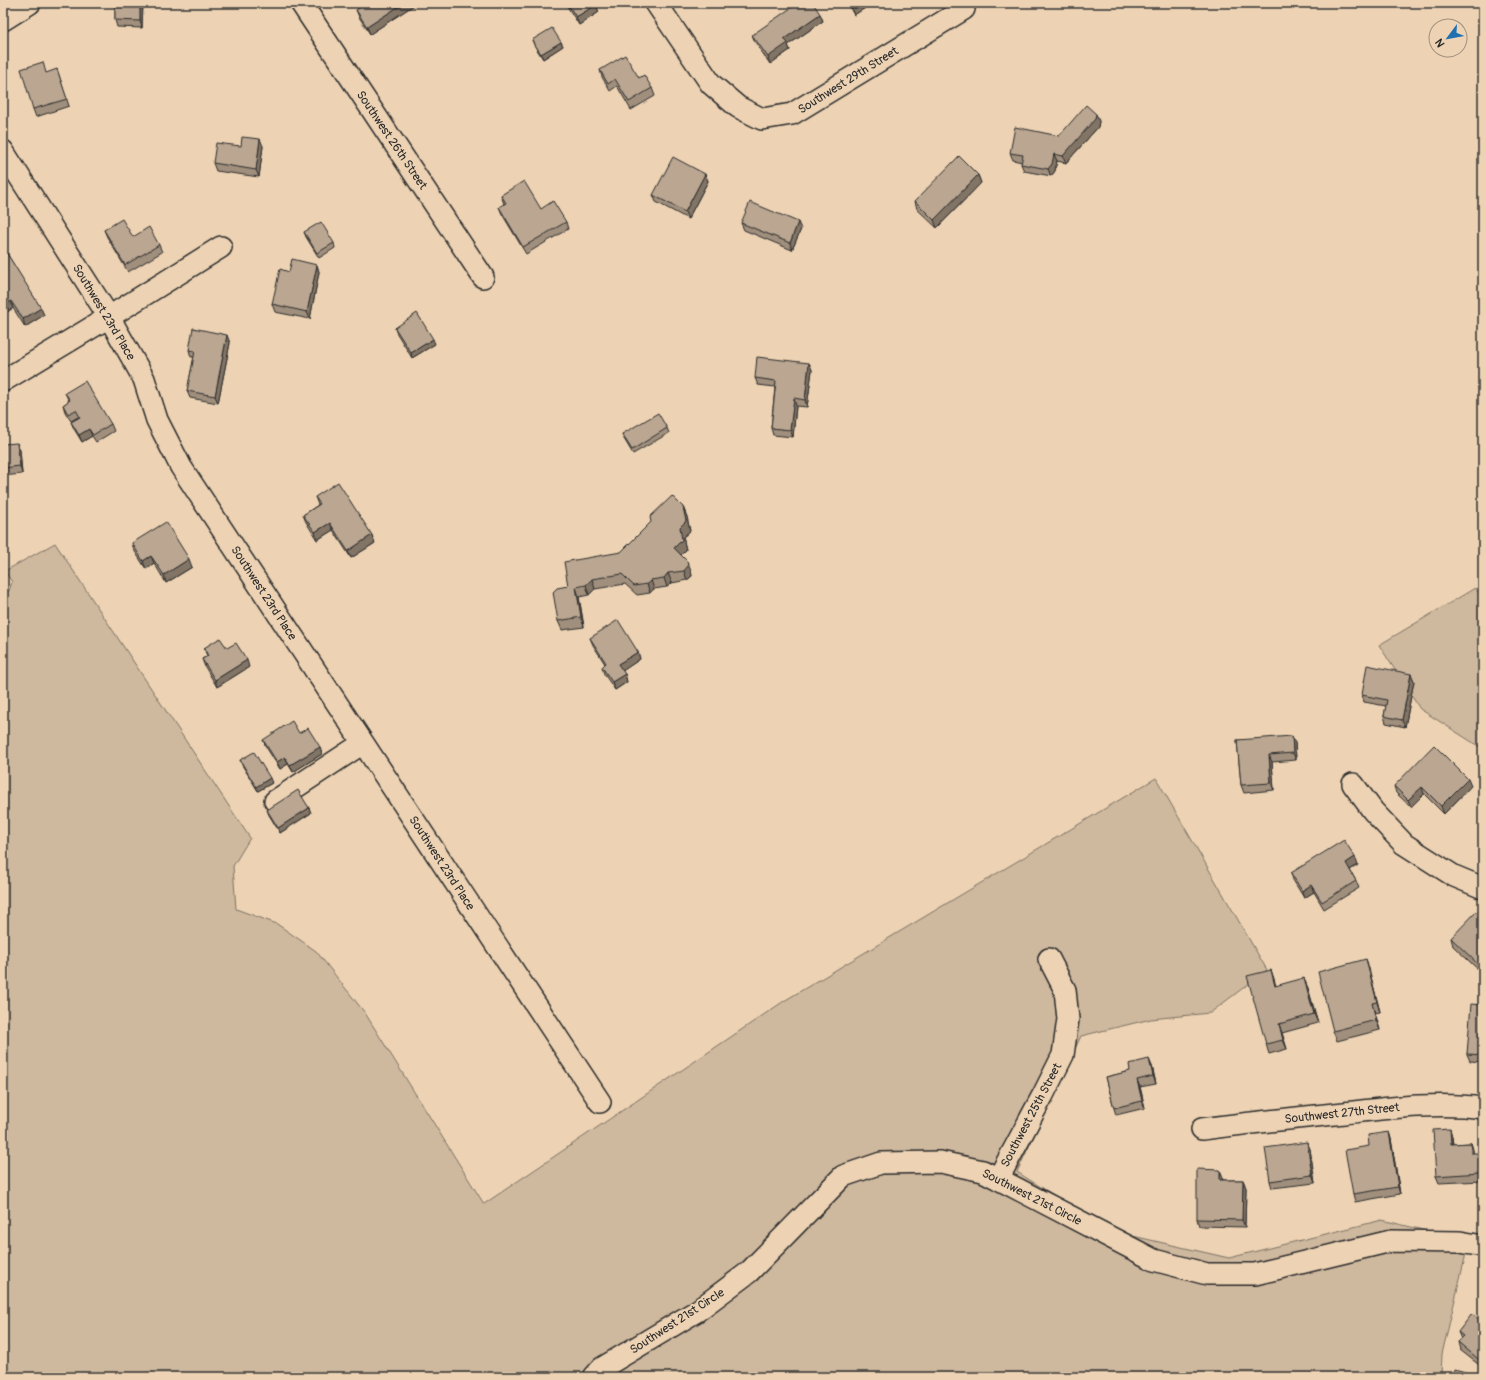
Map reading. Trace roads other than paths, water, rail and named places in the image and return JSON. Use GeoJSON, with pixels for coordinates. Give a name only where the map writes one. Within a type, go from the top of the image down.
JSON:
{"type":"FeatureCollection","features":[{"type":"Feature","properties":{"kind":"street"},"geometry":{"type":"LineString","coordinates":[[3,20],[30,3]]}},
{"type":"Feature","properties":{"kind":"street","name":"Southwest 26th Street"},"geometry":{"type":"LineString","coordinates":[[301,3],[483,277]]}},
{"type":"Feature","properties":{"kind":"street","name":"Southwest 29th Street"},"geometry":{"type":"LineString","coordinates":[[656,3],[711,84],[738,107],[762,119],[792,114],[964,9]]}},
{"type":"Feature","properties":{"kind":"street","name":"Southwest 23rd Place"},"geometry":{"type":"LineString","coordinates":[[3,151],[109,317],[144,379],[157,420],[181,467],[546,1023],[600,1102]]}},
{"type":"Feature","properties":{"kind":"street"},"geometry":{"type":"LineString","coordinates":[[3,381],[221,247]]}},
{"type":"Feature","properties":{"kind":"street"},"geometry":{"type":"LineString","coordinates":[[275,801],[363,743]]}},
{"type":"Feature","properties":{"kind":"street"},"geometry":{"type":"LineString","coordinates":[[1353,784],[1373,811],[1404,844],[1454,876],[1483,888]]}},
{"type":"Feature","properties":{"kind":"street","name":"Southwest 25th Street"},"geometry":{"type":"LineString","coordinates":[[998,1179],[1063,1055],[1068,1019],[1065,990],[1049,959]]}},
{"type":"Feature","properties":{"kind":"street","name":"Southwest 27th Street"},"geometry":{"type":"LineString","coordinates":[[1202,1129],[1259,1121],[1392,1108],[1462,1106],[1483,1108]]}},
{"type":"Feature","properties":{"kind":"street","name":"Southwest 21st Circle"},"geometry":{"type":"LineString","coordinates":[[594,1377],[602,1368],[697,1311],[749,1272],[843,1176],[881,1163],[940,1162],[983,1171],[1154,1260],[1207,1274],[1255,1274],[1391,1241],[1460,1242],[1483,1246]]}}]}
